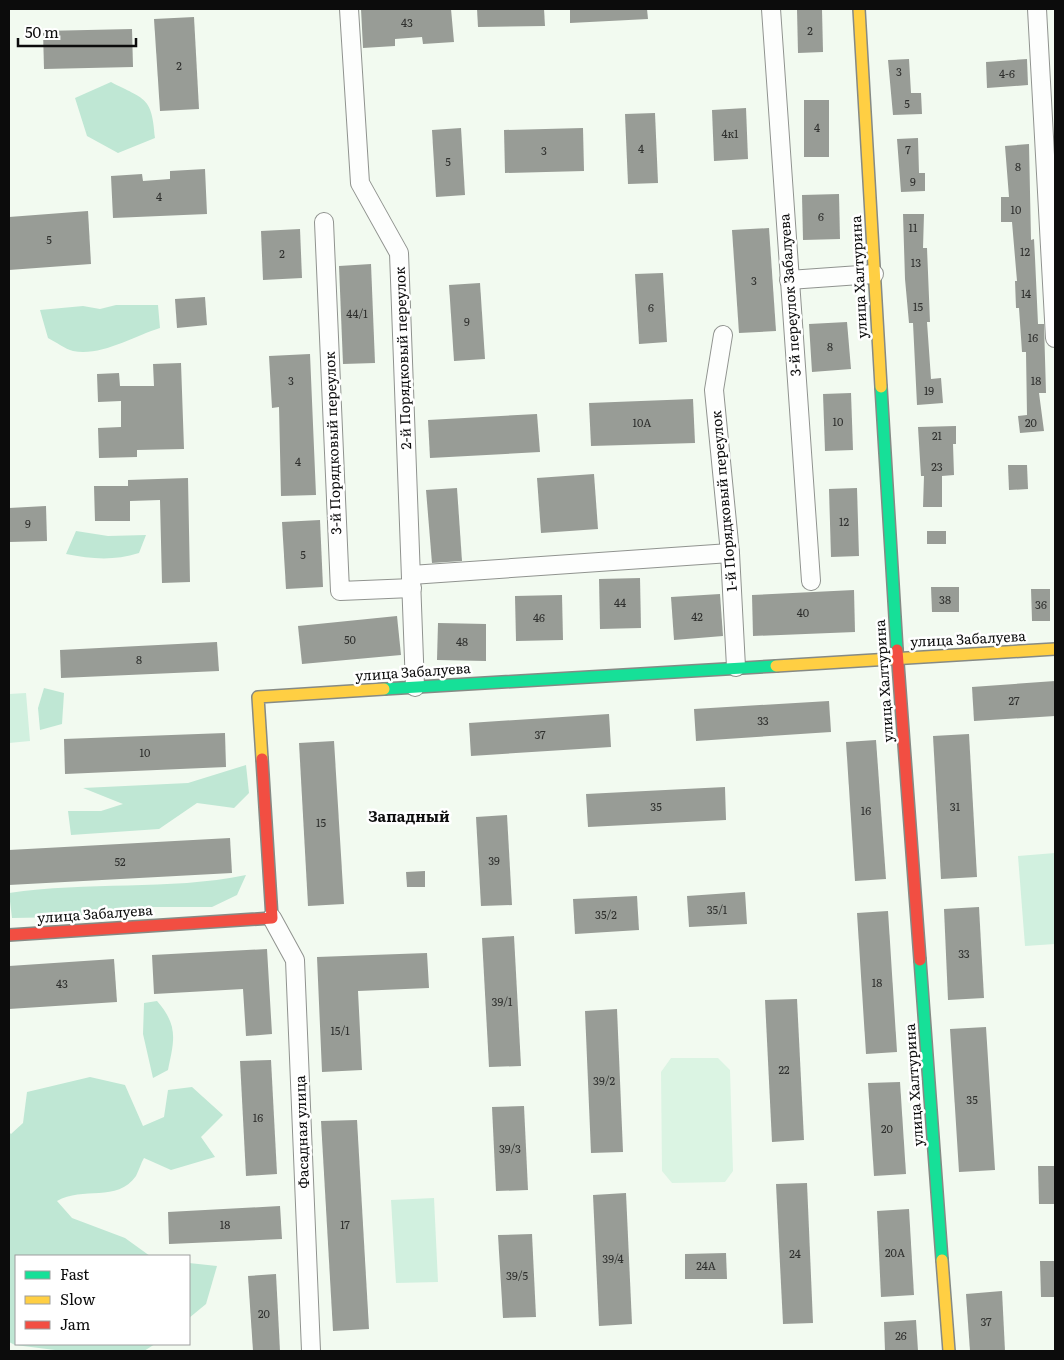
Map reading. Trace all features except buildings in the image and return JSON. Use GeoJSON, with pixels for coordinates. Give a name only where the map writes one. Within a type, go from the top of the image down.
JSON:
{"type":"FeatureCollection","features":[{"type":"Feature","properties":{"kind":"street","name":"2-й Порядковый переулок"},"geometry":{"type":"LineString","coordinates":[[349,9],[360,183],[399,254],[416,687]]}},
{"type":"Feature","properties":{"kind":"street","name":"3-й переулок Забалуева"},"geometry":{"type":"LineString","coordinates":[[771,9],[811,581]]}},
{"type":"Feature","properties":{"kind":"street","name":"улица Халтурина"},"geometry":{"type":"LineString","coordinates":[[858,9],[897,658],[949,1351]]}},
{"type":"Feature","properties":{"kind":"street"},"geometry":{"type":"LineString","coordinates":[[1037,9],[1055,338]]}},
{"type":"Feature","properties":{"kind":"street","name":"3-й Порядковый переулок"},"geometry":{"type":"LineString","coordinates":[[324,222],[340,591],[411,582]]}},
{"type":"Feature","properties":{"kind":"street"},"geometry":{"type":"LineString","coordinates":[[789,280],[874,274]]}},
{"type":"Feature","properties":{"kind":"street","name":"1-й Порядковый переулок"},"geometry":{"type":"LineString","coordinates":[[723,335],[714,390],[730,553],[736,667]]}},
{"type":"Feature","properties":{"kind":"street"},"geometry":{"type":"LineString","coordinates":[[411,582],[730,553]]}},
{"type":"Feature","properties":{"kind":"street","name":"улица Забалуева"},"geometry":{"type":"LineString","coordinates":[[9,935],[272,918],[258,697],[1055,649]]}},
{"type":"Feature","properties":{"kind":"street","name":"Фасадная улица"},"geometry":{"type":"LineString","coordinates":[[272,918],[295,960],[311,1351]]}},
{"type":"Feature","properties":{"kind":"green space"},"geometry":{"type":"Polygon","coordinates":[[[111,82],[132,92],[145,101],[152,114],[154,124],[155,138],[118,153],[87,136],[75,98],[111,82]]]}},
{"type":"Feature","properties":{"kind":"green space"},"geometry":{"type":"Polygon","coordinates":[[[116,305],[158,305],[160,328],[106,348],[83,352],[73,351],[48,338],[40,310],[83,306],[100,309],[116,305]]]}},
{"type":"Feature","properties":{"kind":"green space"},"geometry":{"type":"Polygon","coordinates":[[[76,531],[108,536],[146,535],[139,553],[111,558],[94,558],[66,554],[76,531]]]}},
{"type":"Feature","properties":{"kind":"green space"},"geometry":{"type":"Polygon","coordinates":[[[44,688],[64,693],[62,724],[40,730],[38,708],[44,688]]]}},
{"type":"Feature","properties":{"kind":"green space"},"geometry":{"type":"Polygon","coordinates":[[[26,693],[30,741],[9,743],[9,694],[26,693]]]}},
{"type":"Feature","properties":{"kind":"green space"},"geometry":{"type":"Polygon","coordinates":[[[246,765],[249,793],[234,808],[197,803],[159,829],[71,835],[68,811],[101,811],[123,804],[83,788],[188,783],[246,765]]]}},
{"type":"Feature","properties":{"kind":"green space"},"geometry":{"type":"Polygon","coordinates":[[[1055,853],[1055,944],[1025,946],[1018,856],[1055,853]]]}},
{"type":"Feature","properties":{"kind":"green space"},"geometry":{"type":"Polygon","coordinates":[[[246,875],[237,895],[212,907],[131,907],[69,917],[12,918],[9,893],[68,887],[187,883],[246,875]]]}},
{"type":"Feature","properties":{"kind":"green space"},"geometry":{"type":"Polygon","coordinates":[[[157,1001],[169,1018],[172,1026],[173,1042],[168,1070],[153,1078],[143,1034],[144,1003],[157,1001]]]}},
{"type":"Feature","properties":{"kind":"green space"},"geometry":{"type":"Polygon","coordinates":[[[671,1058],[718,1058],[730,1070],[733,1171],[725,1182],[672,1183],[662,1171],[661,1072],[671,1058]]]}},
{"type":"Feature","properties":{"kind":"green space"},"geometry":{"type":"Polygon","coordinates":[[[90,1077],[125,1085],[143,1126],[164,1117],[168,1090],[192,1087],[223,1115],[201,1137],[215,1157],[171,1170],[144,1158],[136,1176],[119,1189],[110,1192],[67,1197],[57,1201],[72,1218],[125,1238],[149,1255],[15,1255],[15,1345],[9,1342],[9,1132],[11,1134],[23,1123],[27,1092],[90,1077]]]}},
{"type":"Feature","properties":{"kind":"green space"},"geometry":{"type":"Polygon","coordinates":[[[434,1198],[438,1282],[396,1283],[391,1200],[434,1198]]]}},
{"type":"Feature","properties":{"kind":"green space"},"geometry":{"type":"Polygon","coordinates":[[[190,1263],[217,1266],[206,1304],[190,1317],[190,1263]]]}},
{"type":"Feature","properties":{"kind":"green space"},"geometry":{"type":"Polygon","coordinates":[[[15,1345],[153,1345],[144,1351],[63,1351],[15,1345]]]}},
{"type":"Feature","properties":{"kind":"traffic: fast"},"geometry":{"type":"LineString","coordinates":[[881,387],[897,650]]}},
{"type":"Feature","properties":{"kind":"traffic: fast"},"geometry":{"type":"LineString","coordinates":[[384,689],[776,666]]}},
{"type":"Feature","properties":{"kind":"traffic: fast"},"geometry":{"type":"LineString","coordinates":[[920,960],[942,1260]]}},
{"type":"Feature","properties":{"kind":"traffic: slow"},"geometry":{"type":"LineString","coordinates":[[859,9],[881,387]]}},
{"type":"Feature","properties":{"kind":"traffic: slow"},"geometry":{"type":"LineString","coordinates":[[776,666],[1055,649]]}},
{"type":"Feature","properties":{"kind":"traffic: slow"},"geometry":{"type":"LineString","coordinates":[[262,759],[258,697],[384,689]]}},
{"type":"Feature","properties":{"kind":"traffic: slow"},"geometry":{"type":"LineString","coordinates":[[942,1260],[949,1351]]}},
{"type":"Feature","properties":{"kind":"traffic: jam"},"geometry":{"type":"LineString","coordinates":[[897,650],[920,960]]}},
{"type":"Feature","properties":{"kind":"traffic: jam"},"geometry":{"type":"LineString","coordinates":[[9,935],[272,918],[262,759]]}},
{"type":"Feature","properties":{"kind":"district","name":"Западный"},"geometry":{"type":"Point","coordinates":[409,817]}}]}
